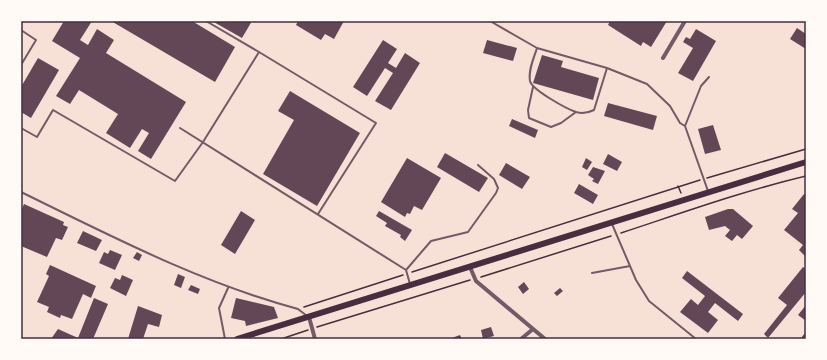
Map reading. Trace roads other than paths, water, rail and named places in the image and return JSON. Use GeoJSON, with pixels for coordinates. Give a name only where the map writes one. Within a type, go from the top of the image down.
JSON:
{"type":"FeatureCollection","features":[{"type":"Feature","properties":{"kind":"main road"},"geometry":{"type":"LineString","coordinates":[[237,339],[806,162]]}},
{"type":"Feature","properties":{"kind":"street"},"geometry":{"type":"LineString","coordinates":[[663,58],[685,21]]}},
{"type":"Feature","properties":{"kind":"street"},"geometry":{"type":"LineString","coordinates":[[470,267],[475,279],[545,339]]}},
{"type":"Feature","properties":{"kind":"street"},"geometry":{"type":"LineString","coordinates":[[309,317],[315,339]]}},
{"type":"Feature","properties":{"kind":"street"},"geometry":{"type":"LineString","coordinates":[[521,339],[533,329]]}},
{"type":"Feature","properties":{"kind":"lane"},"geometry":{"type":"LineString","coordinates":[[206,21],[376,123],[318,214]]}},
{"type":"Feature","properties":{"kind":"lane"},"geometry":{"type":"LineString","coordinates":[[490,21],[537,48],[607,68],[652,88],[670,106],[680,123],[684,126],[708,192]]}},
{"type":"Feature","properties":{"kind":"lane"},"geometry":{"type":"LineString","coordinates":[[21,30],[36,40],[21,65]]}},
{"type":"Feature","properties":{"kind":"lane"},"geometry":{"type":"LineString","coordinates":[[537,48],[530,71],[530,82],[533,87],[576,112],[587,114],[594,110],[607,68]]}},
{"type":"Feature","properties":{"kind":"lane"},"geometry":{"type":"LineString","coordinates":[[21,128],[37,137],[53,110],[174,181],[203,142],[259,52]]}},
{"type":"Feature","properties":{"kind":"lane"},"geometry":{"type":"LineString","coordinates":[[684,126],[701,86],[709,77]]}},
{"type":"Feature","properties":{"kind":"lane"},"geometry":{"type":"LineString","coordinates":[[533,87],[528,110],[530,118],[550,127],[561,123],[576,112]]}},
{"type":"Feature","properties":{"kind":"lane"},"geometry":{"type":"LineString","coordinates":[[180,128],[406,270],[410,285]]}},
{"type":"Feature","properties":{"kind":"lane"},"geometry":{"type":"LineString","coordinates":[[406,270],[431,242],[468,232],[496,194],[498,188],[494,180],[478,165]]}},
{"type":"Feature","properties":{"kind":"lane"},"geometry":{"type":"LineString","coordinates":[[21,192],[103,232],[228,288],[298,309],[309,317]]}},
{"type":"Feature","properties":{"kind":"lane"},"geometry":{"type":"LineString","coordinates":[[612,223],[636,280],[649,301],[696,339]]}},
{"type":"Feature","properties":{"kind":"lane"},"geometry":{"type":"LineString","coordinates":[[592,273],[630,266]]}},
{"type":"Feature","properties":{"kind":"lane"},"geometry":{"type":"LineString","coordinates":[[225,339],[219,308],[228,288]]}}]}
